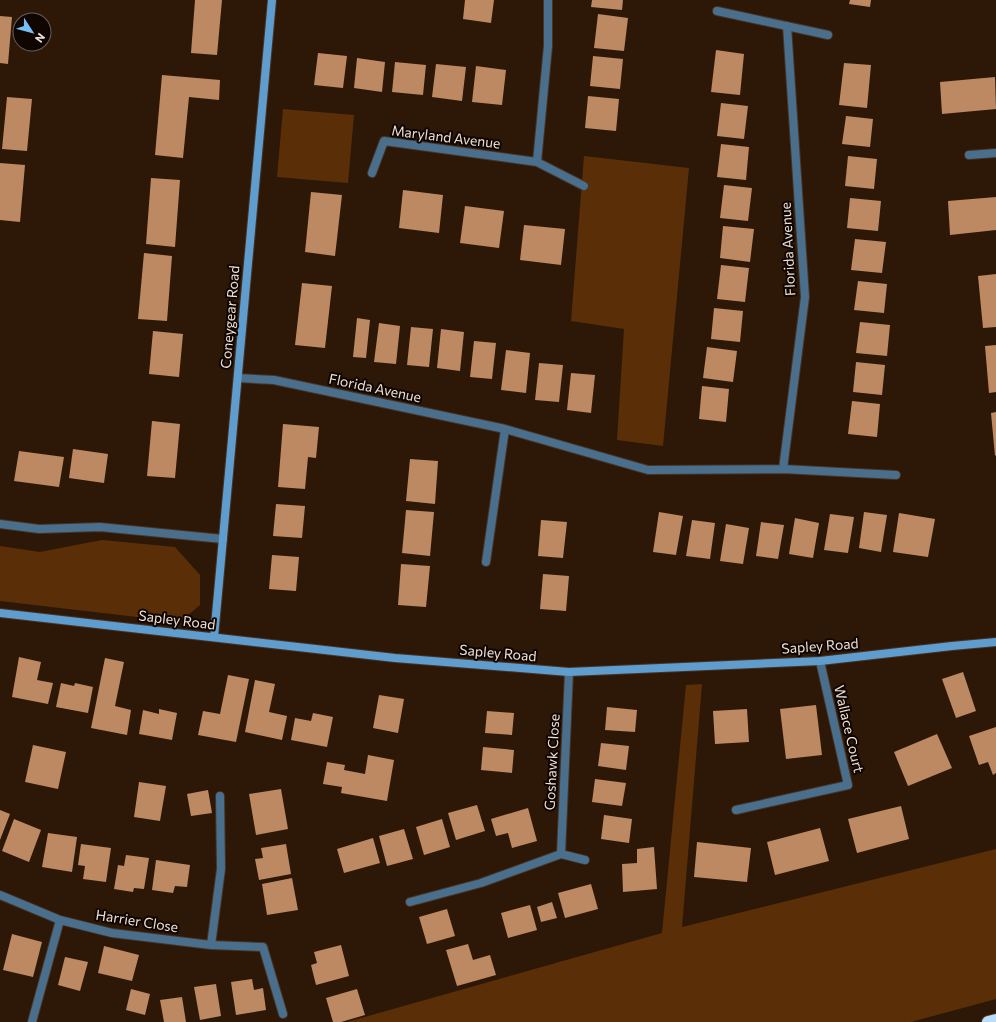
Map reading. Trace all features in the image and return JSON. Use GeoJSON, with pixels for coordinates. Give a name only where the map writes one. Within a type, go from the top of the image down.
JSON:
{"type":"FeatureCollection","features":[{"type":"Feature","properties":{"kind":"highway"},"geometry":{"type":"LineString","coordinates":[[988,1022],[996,1020]]}},
{"type":"Feature","properties":{"kind":"street","name":"Coneygear Road"},"geometry":{"type":"LineString","coordinates":[[214,637],[272,0]]}},
{"type":"Feature","properties":{"kind":"street"},"geometry":{"type":"LineString","coordinates":[[537,162],[548,46],[548,0]]}},
{"type":"Feature","properties":{"kind":"street"},"geometry":{"type":"LineString","coordinates":[[717,11],[828,35]]}},
{"type":"Feature","properties":{"kind":"street","name":"Florida Avenue"},"geometry":{"type":"LineString","coordinates":[[783,469],[805,296],[787,26]]}},
{"type":"Feature","properties":{"kind":"street","name":"Maryland Avenue"},"geometry":{"type":"LineString","coordinates":[[372,172],[384,141],[537,162],[584,186]]}},
{"type":"Feature","properties":{"kind":"street"},"geometry":{"type":"LineString","coordinates":[[969,155],[996,153]]}},
{"type":"Feature","properties":{"kind":"street","name":"Florida Avenue"},"geometry":{"type":"LineString","coordinates":[[238,378],[274,380],[505,429],[648,470],[783,469],[896,475]]}},
{"type":"Feature","properties":{"kind":"street"},"geometry":{"type":"LineString","coordinates":[[486,562],[505,429]]}},
{"type":"Feature","properties":{"kind":"street"},"geometry":{"type":"LineString","coordinates":[[0,524],[39,528],[100,527],[223,539]]}},
{"type":"Feature","properties":{"kind":"street","name":"Sapley Road"},"geometry":{"type":"LineString","coordinates":[[0,613],[395,658],[569,672],[820,661],[996,642]]}},
{"type":"Feature","properties":{"kind":"street","name":"Wallace Court"},"geometry":{"type":"LineString","coordinates":[[736,810],[848,785],[820,661]]}},
{"type":"Feature","properties":{"kind":"street","name":"Goshawk Close"},"geometry":{"type":"LineString","coordinates":[[561,854],[569,672]]}},
{"type":"Feature","properties":{"kind":"street"},"geometry":{"type":"LineString","coordinates":[[211,945],[221,869],[220,796]]}},
{"type":"Feature","properties":{"kind":"street"},"geometry":{"type":"LineString","coordinates":[[410,902],[481,883],[561,854],[584,860]]}},
{"type":"Feature","properties":{"kind":"street","name":"Harrier Close"},"geometry":{"type":"LineString","coordinates":[[0,895],[60,920],[112,933],[211,945],[263,947],[283,1014]]}},
{"type":"Feature","properties":{"kind":"street"},"geometry":{"type":"LineString","coordinates":[[32,1022],[60,920]]}},
{"type":"Feature","properties":{"kind":"shaded area"},"geometry":{"type":"Polygon","coordinates":[[[283,109],[354,115],[348,183],[277,177],[283,109]]]}},
{"type":"Feature","properties":{"kind":"shaded area"},"geometry":{"type":"Polygon","coordinates":[[[584,156],[689,168],[663,446],[617,440],[624,329],[571,321],[584,156]]]}},
{"type":"Feature","properties":{"kind":"shaded area"},"geometry":{"type":"Polygon","coordinates":[[[102,540],[175,547],[200,575],[200,605],[180,622],[0,601],[0,546],[40,552],[102,540]]]}},
{"type":"Feature","properties":{"kind":"shaded area"},"geometry":{"type":"Polygon","coordinates":[[[702,684],[682,927],[996,849],[996,999],[911,1022],[347,1022],[662,933],[686,685],[702,684]]]}},
{"type":"Feature","properties":{"kind":"building"},"geometry":{"type":"Polygon","coordinates":[[[195,0],[222,0],[217,55],[191,53],[195,0]]]}},
{"type":"Feature","properties":{"kind":"building"},"geometry":{"type":"Polygon","coordinates":[[[465,0],[494,0],[491,23],[463,19],[465,0]]]}},
{"type":"Feature","properties":{"kind":"building"},"geometry":{"type":"Polygon","coordinates":[[[592,0],[623,0],[622,10],[591,7],[592,0]]]}},
{"type":"Feature","properties":{"kind":"building"},"geometry":{"type":"Polygon","coordinates":[[[850,0],[871,0],[870,7],[849,4],[850,0]]]}},
{"type":"Feature","properties":{"kind":"building"},"geometry":{"type":"Polygon","coordinates":[[[598,14],[628,18],[624,51],[594,48],[598,14]]]}},
{"type":"Feature","properties":{"kind":"building"},"geometry":{"type":"Polygon","coordinates":[[[0,16],[12,17],[8,64],[0,63],[0,16]]]}},
{"type":"Feature","properties":{"kind":"building"},"geometry":{"type":"Polygon","coordinates":[[[716,50],[744,54],[740,95],[711,92],[716,50]]]}},
{"type":"Feature","properties":{"kind":"building"},"geometry":{"type":"Polygon","coordinates":[[[318,53],[347,56],[343,88],[314,85],[318,53]]]}},
{"type":"Feature","properties":{"kind":"building"},"geometry":{"type":"Polygon","coordinates":[[[593,56],[623,59],[620,89],[590,86],[593,56]]]}},
{"type":"Feature","properties":{"kind":"building"},"geometry":{"type":"Polygon","coordinates":[[[357,58],[385,62],[382,92],[354,88],[357,58]]]}},
{"type":"Feature","properties":{"kind":"building"},"geometry":{"type":"Polygon","coordinates":[[[395,62],[426,65],[423,95],[392,92],[395,62]]]}},
{"type":"Feature","properties":{"kind":"building"},"geometry":{"type":"Polygon","coordinates":[[[844,63],[871,65],[867,108],[839,105],[844,63]]]}},
{"type":"Feature","properties":{"kind":"building"},"geometry":{"type":"Polygon","coordinates":[[[436,64],[466,67],[462,101],[432,97],[436,64]]]}},
{"type":"Feature","properties":{"kind":"building"},"geometry":{"type":"Polygon","coordinates":[[[476,66],[506,70],[502,105],[472,102],[476,66]]]}},
{"type":"Feature","properties":{"kind":"building"},"geometry":{"type":"Polygon","coordinates":[[[162,75],[220,80],[219,100],[189,97],[183,158],[155,155],[162,75]]]}},
{"type":"Feature","properties":{"kind":"building"},"geometry":{"type":"Polygon","coordinates":[[[995,77],[996,109],[942,114],[940,82],[995,77]]]}},
{"type":"Feature","properties":{"kind":"building"},"geometry":{"type":"Polygon","coordinates":[[[588,96],[619,99],[616,131],[585,128],[588,96]]]}},
{"type":"Feature","properties":{"kind":"building"},"geometry":{"type":"Polygon","coordinates":[[[7,97],[32,99],[27,151],[2,149],[7,97]]]}},
{"type":"Feature","properties":{"kind":"building"},"geometry":{"type":"Polygon","coordinates":[[[721,103],[748,106],[744,139],[717,136],[721,103]]]}},
{"type":"Feature","properties":{"kind":"building"},"geometry":{"type":"Polygon","coordinates":[[[846,116],[873,119],[870,147],[842,144],[846,116]]]}},
{"type":"Feature","properties":{"kind":"building"},"geometry":{"type":"Polygon","coordinates":[[[721,144],[749,147],[746,180],[717,177],[721,144]]]}},
{"type":"Feature","properties":{"kind":"building"},"geometry":{"type":"Polygon","coordinates":[[[848,156],[877,159],[874,189],[845,186],[848,156]]]}},
{"type":"Feature","properties":{"kind":"building"},"geometry":{"type":"Polygon","coordinates":[[[0,163],[25,165],[20,222],[0,220],[0,163]]]}},
{"type":"Feature","properties":{"kind":"building"},"geometry":{"type":"Polygon","coordinates":[[[151,178],[180,180],[175,247],[146,244],[151,178]]]}},
{"type":"Feature","properties":{"kind":"building"},"geometry":{"type":"Polygon","coordinates":[[[724,185],[752,188],[748,221],[720,218],[724,185]]]}},
{"type":"Feature","properties":{"kind":"building"},"geometry":{"type":"Polygon","coordinates":[[[403,190],[443,195],[439,233],[399,228],[403,190]]]}},
{"type":"Feature","properties":{"kind":"building"},"geometry":{"type":"Polygon","coordinates":[[[311,192],[342,195],[335,256],[305,252],[311,192]]]}},
{"type":"Feature","properties":{"kind":"building"},"geometry":{"type":"Polygon","coordinates":[[[996,197],[996,230],[950,235],[948,201],[996,197]]]}},
{"type":"Feature","properties":{"kind":"building"},"geometry":{"type":"Polygon","coordinates":[[[850,198],[881,201],[878,231],[847,228],[850,198]]]}},
{"type":"Feature","properties":{"kind":"building"},"geometry":{"type":"Polygon","coordinates":[[[465,206],[504,211],[499,248],[460,243],[465,206]]]}},
{"type":"Feature","properties":{"kind":"building"},"geometry":{"type":"Polygon","coordinates":[[[524,225],[565,229],[561,265],[520,260],[524,225]]]}},
{"type":"Feature","properties":{"kind":"building"},"geometry":{"type":"Polygon","coordinates":[[[723,226],[754,229],[750,262],[720,258],[723,226]]]}},
{"type":"Feature","properties":{"kind":"building"},"geometry":{"type":"Polygon","coordinates":[[[855,239],[886,242],[882,273],[851,270],[855,239]]]}},
{"type":"Feature","properties":{"kind":"building"},"geometry":{"type":"Polygon","coordinates":[[[144,253],[172,256],[167,321],[138,319],[144,253]]]}},
{"type":"Feature","properties":{"kind":"building"},"geometry":{"type":"Polygon","coordinates":[[[721,265],[749,268],[745,302],[717,299],[721,265]]]}},
{"type":"Feature","properties":{"kind":"building"},"geometry":{"type":"Polygon","coordinates":[[[996,274],[996,327],[983,328],[978,276],[996,274]]]}},
{"type":"Feature","properties":{"kind":"building"},"geometry":{"type":"Polygon","coordinates":[[[858,281],[887,284],[884,313],[854,310],[858,281]]]}},
{"type":"Feature","properties":{"kind":"building"},"geometry":{"type":"Polygon","coordinates":[[[302,283],[332,286],[325,348],[295,345],[302,283]]]}},
{"type":"Feature","properties":{"kind":"building"},"geometry":{"type":"Polygon","coordinates":[[[714,308],[743,311],[740,342],[711,339],[714,308]]]}},
{"type":"Feature","properties":{"kind":"building"},"geometry":{"type":"Polygon","coordinates":[[[357,318],[370,320],[366,358],[353,357],[357,318]]]}},
{"type":"Feature","properties":{"kind":"building"},"geometry":{"type":"Polygon","coordinates":[[[860,322],[890,325],[887,356],[856,353],[860,322]]]}},
{"type":"Feature","properties":{"kind":"building"},"geometry":{"type":"Polygon","coordinates":[[[379,323],[400,326],[396,364],[374,362],[379,323]]]}},
{"type":"Feature","properties":{"kind":"building"},"geometry":{"type":"Polygon","coordinates":[[[411,327],[433,329],[429,367],[407,365],[411,327]]]}},
{"type":"Feature","properties":{"kind":"building"},"geometry":{"type":"Polygon","coordinates":[[[441,329],[464,332],[460,371],[437,368],[441,329]]]}},
{"type":"Feature","properties":{"kind":"building"},"geometry":{"type":"Polygon","coordinates":[[[153,331],[183,334],[179,377],[149,374],[153,331]]]}},
{"type":"Feature","properties":{"kind":"building"},"geometry":{"type":"Polygon","coordinates":[[[474,341],[496,343],[492,379],[470,377],[474,341]]]}},
{"type":"Feature","properties":{"kind":"building"},"geometry":{"type":"Polygon","coordinates":[[[996,345],[996,392],[989,393],[985,346],[996,345]]]}},
{"type":"Feature","properties":{"kind":"building"},"geometry":{"type":"Polygon","coordinates":[[[707,347],[737,351],[733,382],[703,378],[707,347]]]}},
{"type":"Feature","properties":{"kind":"building"},"geometry":{"type":"Polygon","coordinates":[[[506,350],[530,353],[526,393],[501,390],[506,350]]]}},
{"type":"Feature","properties":{"kind":"building"},"geometry":{"type":"Polygon","coordinates":[[[856,362],[885,365],[882,395],[853,392],[856,362]]]}},
{"type":"Feature","properties":{"kind":"building"},"geometry":{"type":"Polygon","coordinates":[[[539,363],[563,365],[559,402],[535,400],[539,363]]]}},
{"type":"Feature","properties":{"kind":"building"},"geometry":{"type":"Polygon","coordinates":[[[571,373],[595,375],[591,413],[567,410],[571,373]]]}},
{"type":"Feature","properties":{"kind":"building"},"geometry":{"type":"Polygon","coordinates":[[[702,386],[729,389],[726,422],[699,419],[702,386]]]}},
{"type":"Feature","properties":{"kind":"building"},"geometry":{"type":"Polygon","coordinates":[[[852,401],[880,404],[877,437],[848,434],[852,401]]]}},
{"type":"Feature","properties":{"kind":"building"},"geometry":{"type":"Polygon","coordinates":[[[996,412],[996,455],[995,456],[991,413],[996,412]]]}},
{"type":"Feature","properties":{"kind":"building"},"geometry":{"type":"Polygon","coordinates":[[[152,421],[180,424],[175,478],[147,476],[152,421]]]}},
{"type":"Feature","properties":{"kind":"building"},"geometry":{"type":"Polygon","coordinates":[[[283,424],[319,427],[316,458],[308,457],[305,489],[278,487],[283,424]]]}},
{"type":"Feature","properties":{"kind":"building"},"geometry":{"type":"Polygon","coordinates":[[[73,449],[108,454],[104,483],[69,478],[73,449]]]}},
{"type":"Feature","properties":{"kind":"building"},"geometry":{"type":"Polygon","coordinates":[[[19,451],[64,457],[59,487],[14,481],[19,451]]]}},
{"type":"Feature","properties":{"kind":"building"},"geometry":{"type":"Polygon","coordinates":[[[410,459],[438,461],[435,504],[406,501],[410,459]]]}},
{"type":"Feature","properties":{"kind":"building"},"geometry":{"type":"Polygon","coordinates":[[[276,504],[305,506],[302,538],[273,536],[276,504]]]}},
{"type":"Feature","properties":{"kind":"building"},"geometry":{"type":"Polygon","coordinates":[[[406,510],[434,512],[430,556],[402,553],[406,510]]]}},
{"type":"Feature","properties":{"kind":"building"},"geometry":{"type":"Polygon","coordinates":[[[659,512],[683,516],[676,555],[653,552],[659,512]]]}},
{"type":"Feature","properties":{"kind":"building"},"geometry":{"type":"Polygon","coordinates":[[[864,512],[887,515],[881,552],[859,548],[864,512]]]}},
{"type":"Feature","properties":{"kind":"building"},"geometry":{"type":"Polygon","coordinates":[[[899,513],[935,519],[928,557],[893,552],[899,513]]]}},
{"type":"Feature","properties":{"kind":"building"},"geometry":{"type":"Polygon","coordinates":[[[830,514],[854,517],[848,553],[824,550],[830,514]]]}},
{"type":"Feature","properties":{"kind":"building"},"geometry":{"type":"Polygon","coordinates":[[[795,518],[819,523],[813,558],[789,554],[795,518]]]}},
{"type":"Feature","properties":{"kind":"building"},"geometry":{"type":"Polygon","coordinates":[[[541,520],[567,522],[563,558],[538,556],[541,520]]]}},
{"type":"Feature","properties":{"kind":"building"},"geometry":{"type":"Polygon","coordinates":[[[692,520],[715,523],[710,559],[686,556],[692,520]]]}},
{"type":"Feature","properties":{"kind":"building"},"geometry":{"type":"Polygon","coordinates":[[[761,522],[784,525],[778,559],[756,556],[761,522]]]}},
{"type":"Feature","properties":{"kind":"building"},"geometry":{"type":"Polygon","coordinates":[[[726,524],[749,528],[743,564],[720,561],[726,524]]]}},
{"type":"Feature","properties":{"kind":"building"},"geometry":{"type":"Polygon","coordinates":[[[272,555],[299,557],[296,591],[269,589],[272,555]]]}},
{"type":"Feature","properties":{"kind":"building"},"geometry":{"type":"Polygon","coordinates":[[[401,564],[430,566],[426,607],[398,605],[401,564]]]}},
{"type":"Feature","properties":{"kind":"building"},"geometry":{"type":"Polygon","coordinates":[[[543,574],[569,576],[566,611],[540,609],[543,574]]]}},
{"type":"Feature","properties":{"kind":"building"},"geometry":{"type":"Polygon","coordinates":[[[19,657],[41,662],[37,680],[53,683],[48,704],[12,697],[19,657]]]}},
{"type":"Feature","properties":{"kind":"building"},"geometry":{"type":"Polygon","coordinates":[[[105,658],[124,662],[115,706],[131,710],[127,735],[91,728],[105,658]]]}},
{"type":"Feature","properties":{"kind":"building"},"geometry":{"type":"Polygon","coordinates":[[[963,672],[976,711],[956,718],[942,679],[963,672]]]}},
{"type":"Feature","properties":{"kind":"building"},"geometry":{"type":"Polygon","coordinates":[[[228,675],[249,679],[236,742],[198,735],[203,711],[220,714],[228,675]]]}},
{"type":"Feature","properties":{"kind":"building"},"geometry":{"type":"Polygon","coordinates":[[[255,680],[275,684],[269,712],[287,716],[282,740],[245,732],[255,680]]]}},
{"type":"Feature","properties":{"kind":"building"},"geometry":{"type":"Polygon","coordinates":[[[61,683],[74,686],[75,683],[93,687],[88,713],[56,707],[61,683]]]}},
{"type":"Feature","properties":{"kind":"building"},"geometry":{"type":"Polygon","coordinates":[[[379,695],[404,699],[398,733],[373,728],[379,695]]]}},
{"type":"Feature","properties":{"kind":"building"},"geometry":{"type":"Polygon","coordinates":[[[816,705],[822,755],[786,759],[780,709],[816,705]]]}},
{"type":"Feature","properties":{"kind":"building"},"geometry":{"type":"Polygon","coordinates":[[[607,707],[637,710],[635,732],[605,730],[607,707]]]}},
{"type":"Feature","properties":{"kind":"building"},"geometry":{"type":"Polygon","coordinates":[[[159,709],[177,713],[172,740],[139,734],[143,710],[159,714],[159,709]]]}},
{"type":"Feature","properties":{"kind":"building"},"geometry":{"type":"Polygon","coordinates":[[[747,709],[749,742],[715,744],[713,711],[747,709]]]}},
{"type":"Feature","properties":{"kind":"building"},"geometry":{"type":"Polygon","coordinates":[[[487,711],[514,713],[512,735],[485,733],[487,711]]]}},
{"type":"Feature","properties":{"kind":"building"},"geometry":{"type":"Polygon","coordinates":[[[313,713],[333,717],[327,747],[291,740],[295,718],[311,721],[313,713]]]}},
{"type":"Feature","properties":{"kind":"building"},"geometry":{"type":"Polygon","coordinates":[[[996,727],[996,773],[993,775],[988,762],[979,765],[969,736],[996,727]]]}},
{"type":"Feature","properties":{"kind":"building"},"geometry":{"type":"Polygon","coordinates":[[[937,734],[952,768],[908,786],[894,752],[937,734]]]}},
{"type":"Feature","properties":{"kind":"building"},"geometry":{"type":"Polygon","coordinates":[[[601,743],[629,746],[626,770],[598,766],[601,743]]]}},
{"type":"Feature","properties":{"kind":"building"},"geometry":{"type":"Polygon","coordinates":[[[33,745],[66,752],[58,789],[25,782],[33,745]]]}},
{"type":"Feature","properties":{"kind":"building"},"geometry":{"type":"Polygon","coordinates":[[[483,747],[514,750],[512,773],[481,770],[483,747]]]}},
{"type":"Feature","properties":{"kind":"building"},"geometry":{"type":"Polygon","coordinates":[[[368,755],[394,760],[387,801],[341,793],[342,787],[323,784],[327,762],[345,765],[344,770],[365,774],[368,755]]]}},
{"type":"Feature","properties":{"kind":"building"},"geometry":{"type":"Polygon","coordinates":[[[595,779],[626,783],[622,806],[592,802],[595,779]]]}},
{"type":"Feature","properties":{"kind":"building"},"geometry":{"type":"Polygon","coordinates":[[[139,782],[166,786],[160,821],[134,817],[139,782]]]}},
{"type":"Feature","properties":{"kind":"building"},"geometry":{"type":"Polygon","coordinates":[[[281,789],[288,829],[256,835],[249,794],[281,789]]]}},
{"type":"Feature","properties":{"kind":"building"},"geometry":{"type":"Polygon","coordinates":[[[208,790],[212,813],[191,816],[187,794],[208,790]]]}},
{"type":"Feature","properties":{"kind":"building"},"geometry":{"type":"Polygon","coordinates":[[[477,805],[485,831],[456,840],[448,813],[477,805]]]}},
{"type":"Feature","properties":{"kind":"building"},"geometry":{"type":"Polygon","coordinates":[[[901,806],[909,839],[857,853],[848,819],[901,806]]]}},
{"type":"Feature","properties":{"kind":"building"},"geometry":{"type":"Polygon","coordinates":[[[528,808],[537,841],[512,848],[508,833],[496,836],[491,819],[528,808]]]}},
{"type":"Feature","properties":{"kind":"building"},"geometry":{"type":"Polygon","coordinates":[[[0,810],[10,814],[0,840],[0,810]]]}},
{"type":"Feature","properties":{"kind":"building"},"geometry":{"type":"Polygon","coordinates":[[[604,815],[632,819],[629,843],[601,839],[604,815]]]}},
{"type":"Feature","properties":{"kind":"building"},"geometry":{"type":"Polygon","coordinates":[[[14,819],[41,830],[29,862],[2,851],[14,819]]]}},
{"type":"Feature","properties":{"kind":"building"},"geometry":{"type":"Polygon","coordinates":[[[442,819],[450,847],[424,855],[416,827],[442,819]]]}},
{"type":"Feature","properties":{"kind":"building"},"geometry":{"type":"Polygon","coordinates":[[[820,828],[829,861],[775,875],[767,842],[820,828]]]}},
{"type":"Feature","properties":{"kind":"building"},"geometry":{"type":"Polygon","coordinates":[[[404,829],[413,859],[387,866],[379,836],[404,829]]]}},
{"type":"Feature","properties":{"kind":"building"},"geometry":{"type":"Polygon","coordinates":[[[48,833],[77,837],[72,872],[42,867],[48,833]]]}},
{"type":"Feature","properties":{"kind":"building"},"geometry":{"type":"Polygon","coordinates":[[[373,838],[380,863],[344,873],[337,849],[373,838]]]}},
{"type":"Feature","properties":{"kind":"building"},"geometry":{"type":"Polygon","coordinates":[[[697,842],[751,848],[747,882],[694,877],[697,842]]]}},
{"type":"Feature","properties":{"kind":"building"},"geometry":{"type":"Polygon","coordinates":[[[81,844],[111,848],[106,882],[83,879],[85,866],[78,865],[81,844]]]}},
{"type":"Feature","properties":{"kind":"building"},"geometry":{"type":"Polygon","coordinates":[[[286,844],[291,874],[259,880],[255,859],[263,858],[261,848],[286,844]]]}},
{"type":"Feature","properties":{"kind":"building"},"geometry":{"type":"Polygon","coordinates":[[[654,847],[657,889],[623,892],[622,864],[637,863],[637,849],[654,847]]]}},
{"type":"Feature","properties":{"kind":"building"},"geometry":{"type":"Polygon","coordinates":[[[126,855],[149,858],[144,889],[134,888],[133,892],[114,889],[118,865],[124,866],[126,855]]]}},
{"type":"Feature","properties":{"kind":"building"},"geometry":{"type":"Polygon","coordinates":[[[156,860],[190,865],[187,887],[175,886],[173,893],[152,890],[156,860]]]}},
{"type":"Feature","properties":{"kind":"building"},"geometry":{"type":"Polygon","coordinates":[[[292,878],[298,910],[267,915],[262,884],[292,878]]]}},
{"type":"Feature","properties":{"kind":"building"},"geometry":{"type":"Polygon","coordinates":[[[591,884],[598,909],[565,918],[558,893],[591,884]]]}},
{"type":"Feature","properties":{"kind":"building"},"geometry":{"type":"Polygon","coordinates":[[[552,902],[557,918],[541,922],[537,907],[552,902]]]}},
{"type":"Feature","properties":{"kind":"building"},"geometry":{"type":"Polygon","coordinates":[[[530,905],[537,930],[508,938],[501,913],[530,905]]]}},
{"type":"Feature","properties":{"kind":"building"},"geometry":{"type":"Polygon","coordinates":[[[447,909],[455,936],[427,944],[419,917],[447,909]]]}},
{"type":"Feature","properties":{"kind":"building"},"geometry":{"type":"Polygon","coordinates":[[[12,934],[42,942],[33,977],[3,970],[12,934]]]}},
{"type":"Feature","properties":{"kind":"building"},"geometry":{"type":"Polygon","coordinates":[[[468,944],[473,960],[490,955],[496,975],[457,986],[446,950],[468,944]]]}},
{"type":"Feature","properties":{"kind":"building"},"geometry":{"type":"Polygon","coordinates":[[[341,945],[349,976],[316,985],[311,965],[317,963],[314,952],[341,945]]]}},
{"type":"Feature","properties":{"kind":"building"},"geometry":{"type":"Polygon","coordinates":[[[104,946],[139,955],[132,981],[98,973],[104,946]]]}},
{"type":"Feature","properties":{"kind":"building"},"geometry":{"type":"Polygon","coordinates":[[[65,957],[88,962],[80,991],[58,985],[65,957]]]}},
{"type":"Feature","properties":{"kind":"building"},"geometry":{"type":"Polygon","coordinates":[[[252,979],[254,990],[263,988],[266,1010],[236,1015],[231,982],[252,979]]]}},
{"type":"Feature","properties":{"kind":"building"},"geometry":{"type":"Polygon","coordinates":[[[216,984],[221,1016],[200,1020],[194,987],[216,984]]]}},
{"type":"Feature","properties":{"kind":"building"},"geometry":{"type":"Polygon","coordinates":[[[131,989],[150,994],[145,1015],[126,1010],[131,989]]]}},
{"type":"Feature","properties":{"kind":"building"},"geometry":{"type":"Polygon","coordinates":[[[357,989],[365,1015],[341,1022],[333,1022],[326,998],[357,989]]]}},
{"type":"Feature","properties":{"kind":"building"},"geometry":{"type":"Polygon","coordinates":[[[182,997],[186,1022],[164,1022],[160,1000],[182,997]]]}}]}
